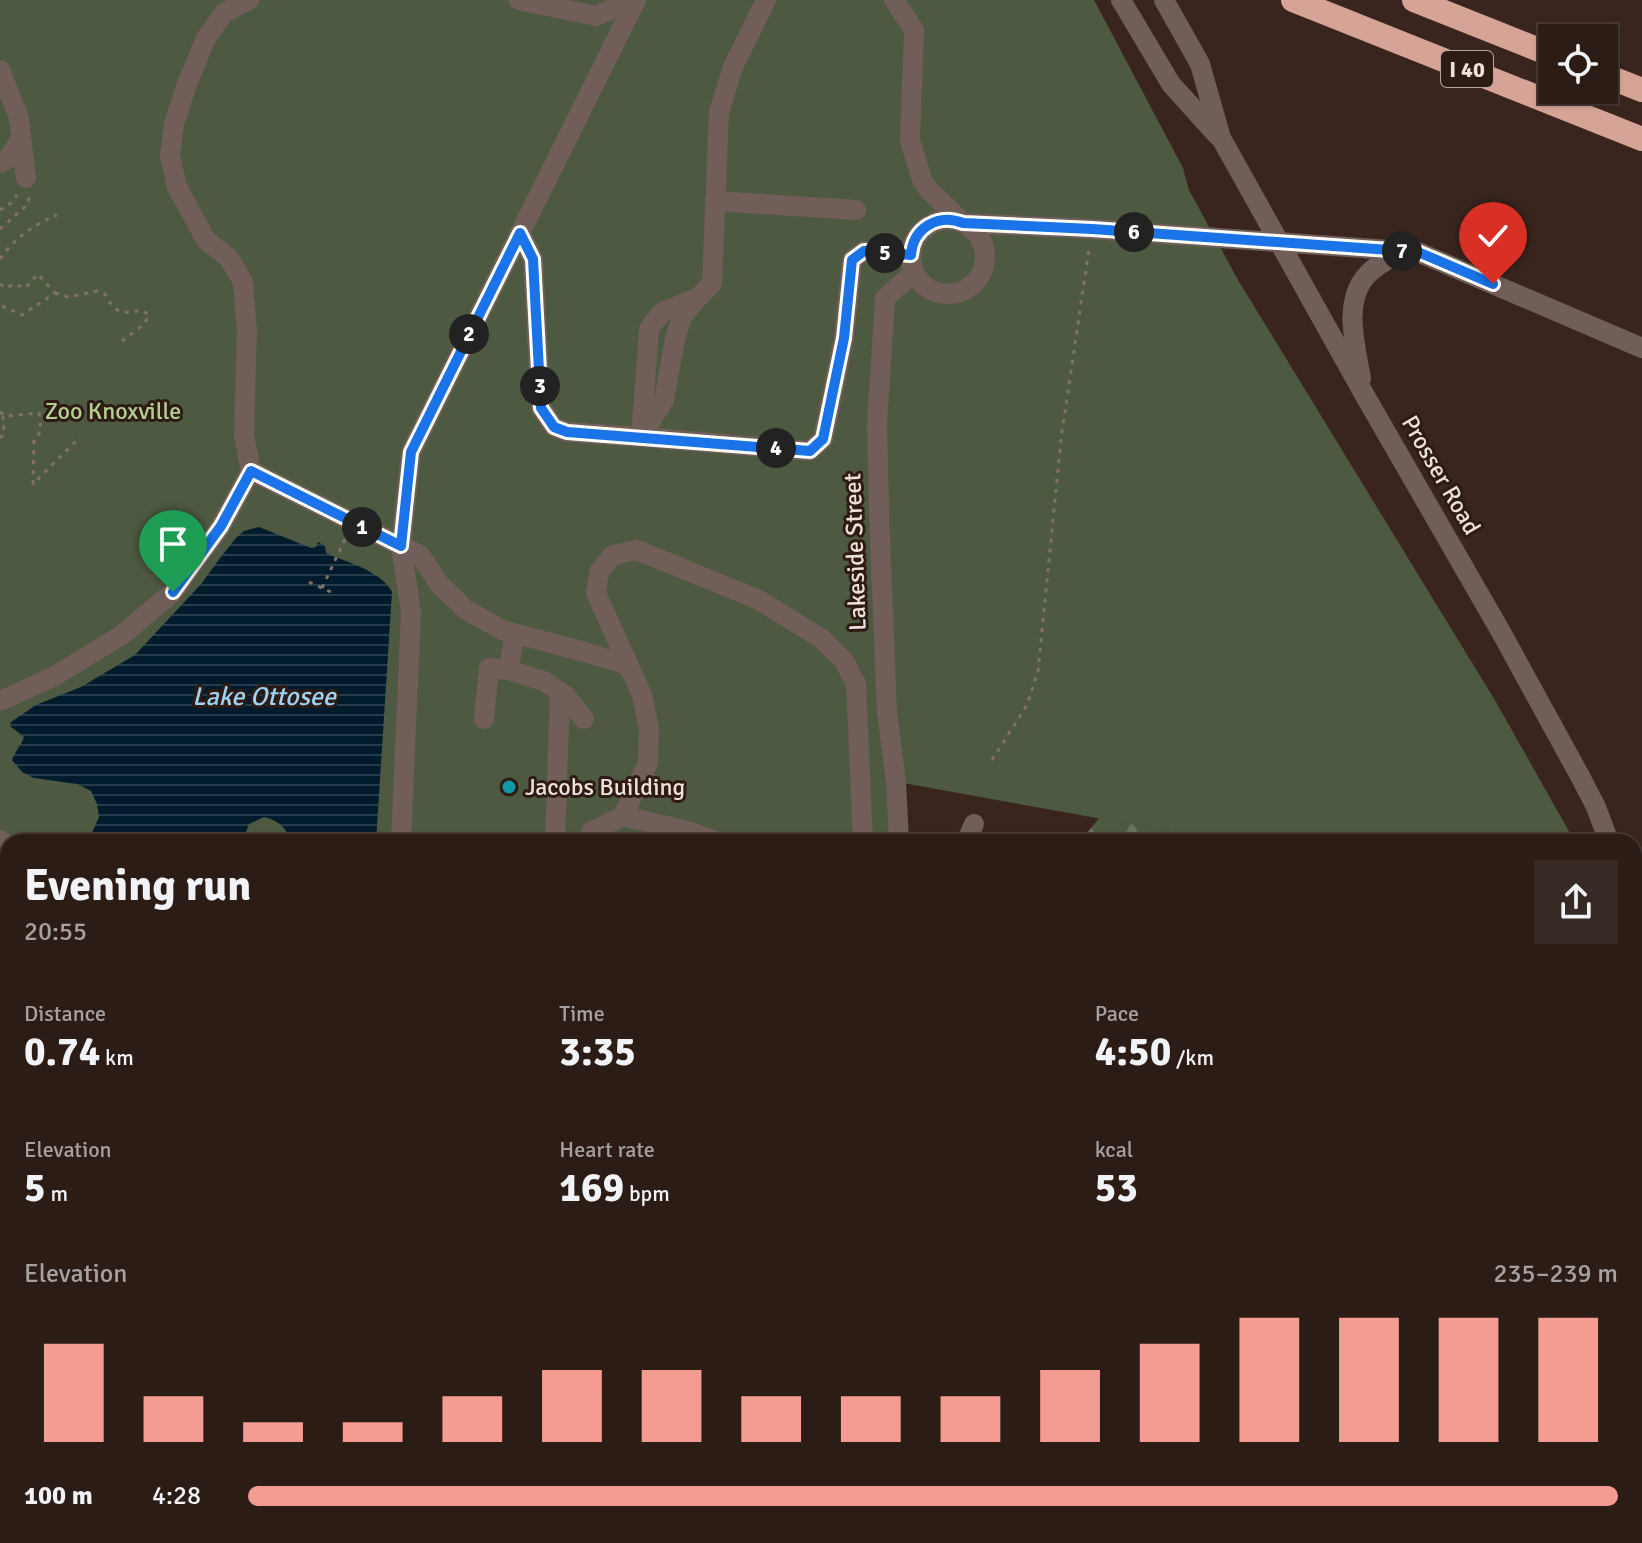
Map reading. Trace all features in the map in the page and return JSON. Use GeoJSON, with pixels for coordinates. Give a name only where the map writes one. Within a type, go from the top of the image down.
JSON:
{"type":"FeatureCollection","features":[{"type":"Feature","properties":{"kind":"highway","name":"I 40"},"geometry":{"type":"LineString","coordinates":[[1293,0],[1642,139]]}},
{"type":"Feature","properties":{"kind":"highway","name":"I 40"},"geometry":{"type":"LineString","coordinates":[[1414,0],[1538,49]]}},
{"type":"Feature","properties":{"kind":"highway"},"geometry":{"type":"LineString","coordinates":[[1618,81],[1642,90]]}},
{"type":"Feature","properties":{"kind":"street"},"geometry":{"type":"LineString","coordinates":[[0,701],[53,677],[122,635],[173,592],[221,526],[251,471],[244,436],[247,331],[243,282],[229,258],[206,240],[177,187],[170,156],[174,124],[206,38],[224,13],[249,0]]}},
{"type":"Feature","properties":{"kind":"street"},"geometry":{"type":"LineString","coordinates":[[519,0],[596,16],[634,0]]}},
{"type":"Feature","properties":{"kind":"street"},"geometry":{"type":"LineString","coordinates":[[401,834],[411,612],[401,546],[411,452],[634,0]]}},
{"type":"Feature","properties":{"kind":"street"},"geometry":{"type":"LineString","coordinates":[[641,437],[649,329],[661,313],[699,297],[712,283],[719,112],[733,67],[766,0]]}},
{"type":"Feature","properties":{"kind":"street"},"geometry":{"type":"LineString","coordinates":[[894,0],[914,30],[910,140],[922,180],[963,223],[976,232],[983,243],[985,256],[983,269],[968,288],[943,294],[931,290],[921,282],[912,264],[915,238],[932,222],[944,219],[963,223],[1418,252],[1642,348]]}},
{"type":"Feature","properties":{"kind":"street","name":"Prosser Road"},"geometry":{"type":"LineString","coordinates":[[1121,0],[1171,84],[1221,138]]}},
{"type":"Feature","properties":{"kind":"street","name":"Prosser Road"},"geometry":{"type":"LineString","coordinates":[[1164,0],[1200,64],[1221,138],[1508,645],[1596,807],[1606,834]]}},
{"type":"Feature","properties":{"kind":"street"},"geometry":{"type":"LineString","coordinates":[[0,70],[19,118],[26,178]]}},
{"type":"Feature","properties":{"kind":"street"},"geometry":{"type":"LineString","coordinates":[[0,163],[9,158],[21,138]]}},
{"type":"Feature","properties":{"kind":"street"},"geometry":{"type":"LineString","coordinates":[[715,201],[856,210]]}},
{"type":"Feature","properties":{"kind":"street"},"geometry":{"type":"LineString","coordinates":[[520,233],[533,259],[541,408],[554,427],[567,432],[810,451],[823,439],[844,338],[852,260],[864,251],[912,264]]}},
{"type":"Feature","properties":{"kind":"street"},"geometry":{"type":"LineString","coordinates":[[1364,394],[1353,332],[1357,289],[1381,264],[1404,251]]}},
{"type":"Feature","properties":{"kind":"street","name":"Lakeside Street"},"geometry":{"type":"LineString","coordinates":[[899,834],[887,712],[877,424],[885,298],[912,264]]}},
{"type":"Feature","properties":{"kind":"street"},"geometry":{"type":"LineString","coordinates":[[251,471],[420,555],[440,585],[465,609],[502,630],[628,665]]}},
{"type":"Feature","properties":{"kind":"street"},"geometry":{"type":"LineString","coordinates":[[591,834],[623,816],[648,763],[649,728],[642,695],[596,593],[599,572],[613,555],[637,550],[759,600],[822,639],[844,661],[856,684],[863,834]]}},
{"type":"Feature","properties":{"kind":"street"},"geometry":{"type":"LineString","coordinates":[[508,670],[515,634]]}},
{"type":"Feature","properties":{"kind":"street"},"geometry":{"type":"LineString","coordinates":[[484,719],[489,668],[508,670],[544,681],[566,696],[584,719]]}},
{"type":"Feature","properties":{"kind":"street"},"geometry":{"type":"LineString","coordinates":[[555,834],[560,692]]}},
{"type":"Feature","properties":{"kind":"street"},"geometry":{"type":"LineString","coordinates":[[623,816],[695,834]]}},
{"type":"Feature","properties":{"kind":"path"},"geometry":{"type":"LineString","coordinates":[[0,210],[11,203],[26,178]]}},
{"type":"Feature","properties":{"kind":"path"},"geometry":{"type":"LineString","coordinates":[[0,229],[28,204],[30,193],[26,178]]}},
{"type":"Feature","properties":{"kind":"path"},"geometry":{"type":"LineString","coordinates":[[0,259],[17,239],[40,222],[57,215]]}},
{"type":"Feature","properties":{"kind":"path"},"geometry":{"type":"LineString","coordinates":[[992,760],[1027,705],[1038,671],[1061,439],[1092,229]]}},
{"type":"Feature","properties":{"kind":"path"},"geometry":{"type":"LineString","coordinates":[[0,284],[6,288],[14,284],[25,288],[38,274],[55,293],[69,297],[97,291],[105,294],[117,311],[125,314],[142,310],[149,315],[145,325],[119,344]]}},
{"type":"Feature","properties":{"kind":"path"},"geometry":{"type":"LineString","coordinates":[[0,305],[22,315],[55,293]]}},
{"type":"Feature","properties":{"kind":"path"},"geometry":{"type":"LineString","coordinates":[[2,413],[6,416],[39,413],[41,431],[34,440],[33,484],[80,437]]}},
{"type":"Feature","properties":{"kind":"path"},"geometry":{"type":"LineString","coordinates":[[0,438],[4,434],[2,413]]}},
{"type":"Feature","properties":{"kind":"path"},"geometry":{"type":"LineString","coordinates":[[322,588],[336,558]]}},
{"type":"Feature","properties":{"kind":"path"},"geometry":{"type":"LineString","coordinates":[[309,582],[333,593]]}},
{"type":"Feature","properties":{"kind":"green space","name":"Zoo Knoxville"},"geometry":{"type":"Polygon","coordinates":[[[0,0],[1094,0],[1183,168],[1189,190],[1238,280],[1496,702],[1570,834],[1186,834],[897,782],[899,834],[0,834],[0,0]]]}},
{"type":"Feature","properties":{"kind":"green space"},"geometry":{"type":"Polygon","coordinates":[[[1099,818],[1187,834],[1086,834],[1099,818]]]}},
{"type":"Feature","properties":{"kind":"water","name":"Lake Ottosee"},"geometry":{"type":"Polygon","coordinates":[[[259,527],[311,548],[316,547],[318,542],[325,546],[326,553],[380,578],[392,592],[377,834],[288,834],[282,825],[264,817],[249,824],[245,834],[92,834],[99,817],[91,791],[77,784],[34,778],[22,772],[12,760],[24,737],[10,726],[11,722],[36,705],[81,687],[135,655],[202,583],[244,531],[259,527]]]}},
{"type":"Feature","properties":{"kind":"place","name":"Jacobs Building"},"geometry":{"type":"Point","coordinates":[509,787]}},
{"type":"Feature","properties":{"kind":"route"},"geometry":{"type":"LineString","coordinates":[[173,592],[221,526],[251,471],[401,546],[411,452],[520,233],[533,259],[541,408],[554,427],[567,432],[810,451],[823,439],[844,338],[852,260],[864,251],[911,255],[915,238],[922,229],[944,219],[963,223],[1418,252],[1493,284]]}}]}
